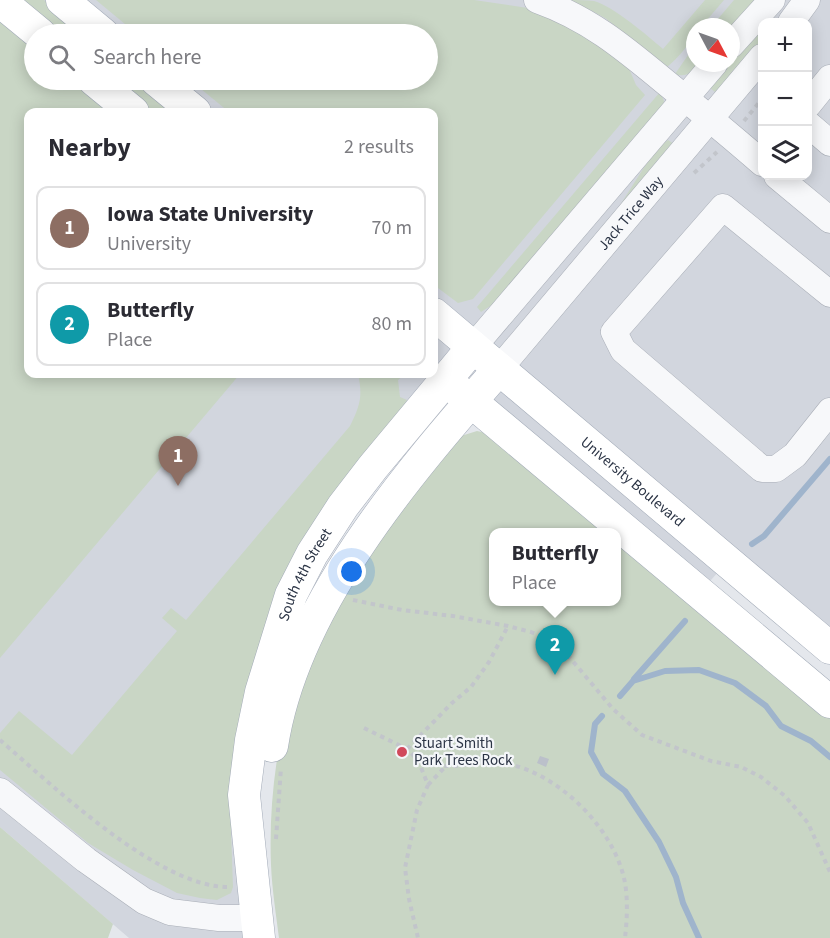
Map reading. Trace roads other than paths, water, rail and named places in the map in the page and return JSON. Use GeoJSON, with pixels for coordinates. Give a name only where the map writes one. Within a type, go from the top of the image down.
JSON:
{"type":"FeatureCollection","features":[{"type":"Feature","properties":{"kind":"main road"},"geometry":{"type":"LineString","coordinates":[[62,0],[91,24]]}},
{"type":"Feature","properties":{"kind":"main road"},"geometry":{"type":"LineString","coordinates":[[0,1],[28,24]]}},
{"type":"Feature","properties":{"kind":"main road"},"geometry":{"type":"LineString","coordinates":[[106,90],[128,108]]}},
{"type":"Feature","properties":{"kind":"main road"},"geometry":{"type":"LineString","coordinates":[[168,90],[190,108]]}},
{"type":"Feature","properties":{"kind":"main road","name":"University Boulevard"},"geometry":{"type":"LineString","coordinates":[[438,317],[830,648]]}},
{"type":"Feature","properties":{"kind":"main road","name":"South 4th Street"},"geometry":{"type":"LineString","coordinates":[[439,374],[473,347]]}},
{"type":"Feature","properties":{"kind":"main road","name":"South 4th Street"},"geometry":{"type":"LineString","coordinates":[[251,850],[264,798],[276,723],[287,685],[304,643],[327,597],[365,534],[470,401],[499,369]]}},
{"type":"Feature","properties":{"kind":"main road"},"geometry":{"type":"LineString","coordinates":[[439,374],[830,702]]}},
{"type":"Feature","properties":{"kind":"main road","name":"South 4th Street"},"geometry":{"type":"LineString","coordinates":[[258,928],[244,795],[251,740],[261,692],[291,595],[312,554],[343,506],[436,378]]}},
{"type":"Feature","properties":{"kind":"street"},"geometry":{"type":"LineString","coordinates":[[537,0],[569,12],[602,31],[685,97],[758,160]]}},
{"type":"Feature","properties":{"kind":"street"},"geometry":{"type":"LineString","coordinates":[[740,35],[772,0]]}},
{"type":"Feature","properties":{"kind":"street"},"geometry":{"type":"LineString","coordinates":[[794,18],[807,0]]}},
{"type":"Feature","properties":{"kind":"street","name":"Jack Trice Way"},"geometry":{"type":"LineString","coordinates":[[499,369],[758,62]]}},
{"type":"Feature","properties":{"kind":"street"},"geometry":{"type":"LineString","coordinates":[[473,347],[707,72]]}},
{"type":"Feature","properties":{"kind":"street"},"geometry":{"type":"LineString","coordinates":[[812,99],[830,78]]}},
{"type":"Feature","properties":{"kind":"street"},"geometry":{"type":"LineString","coordinates":[[809,126],[830,143]]}},
{"type":"Feature","properties":{"kind":"street"},"geometry":{"type":"LineString","coordinates":[[782,180],[830,220]]}},
{"type":"Feature","properties":{"kind":"street"},"geometry":{"type":"LineString","coordinates":[[830,294],[723,207],[614,332],[623,350],[762,469],[776,469],[795,455],[830,411]]}},
{"type":"Feature","properties":{"kind":"street"},"geometry":{"type":"LineString","coordinates":[[0,790],[86,860],[144,901],[170,912],[219,918],[258,928]]}},
{"type":"Feature","properties":{"kind":"waterway"},"geometry":{"type":"LineString","coordinates":[[752,544],[764,536],[830,459]]}},
{"type":"Feature","properties":{"kind":"waterway"},"geometry":{"type":"LineString","coordinates":[[634,679],[685,621]]}},
{"type":"Feature","properties":{"kind":"waterway"},"geometry":{"type":"LineString","coordinates":[[620,696],[633,681],[665,671],[699,670],[735,683],[766,706],[781,726],[811,741],[830,757]]}},
{"type":"Feature","properties":{"kind":"waterway"},"geometry":{"type":"LineString","coordinates":[[602,716],[595,724],[591,752],[603,774],[625,791],[659,842],[676,877],[683,903],[699,938]]}},
{"type":"Feature","properties":{"kind":"place","name":"Iowa State University"},"geometry":{"type":"Point","coordinates":[178,486]}},
{"type":"Feature","properties":{"kind":"place","name":"Butterfly"},"geometry":{"type":"Point","coordinates":[555,675]}},
{"type":"Feature","properties":{"kind":"place","name":"Stuart Smith Park Trees Rock"},"geometry":{"type":"Point","coordinates":[402,752]}}]}
